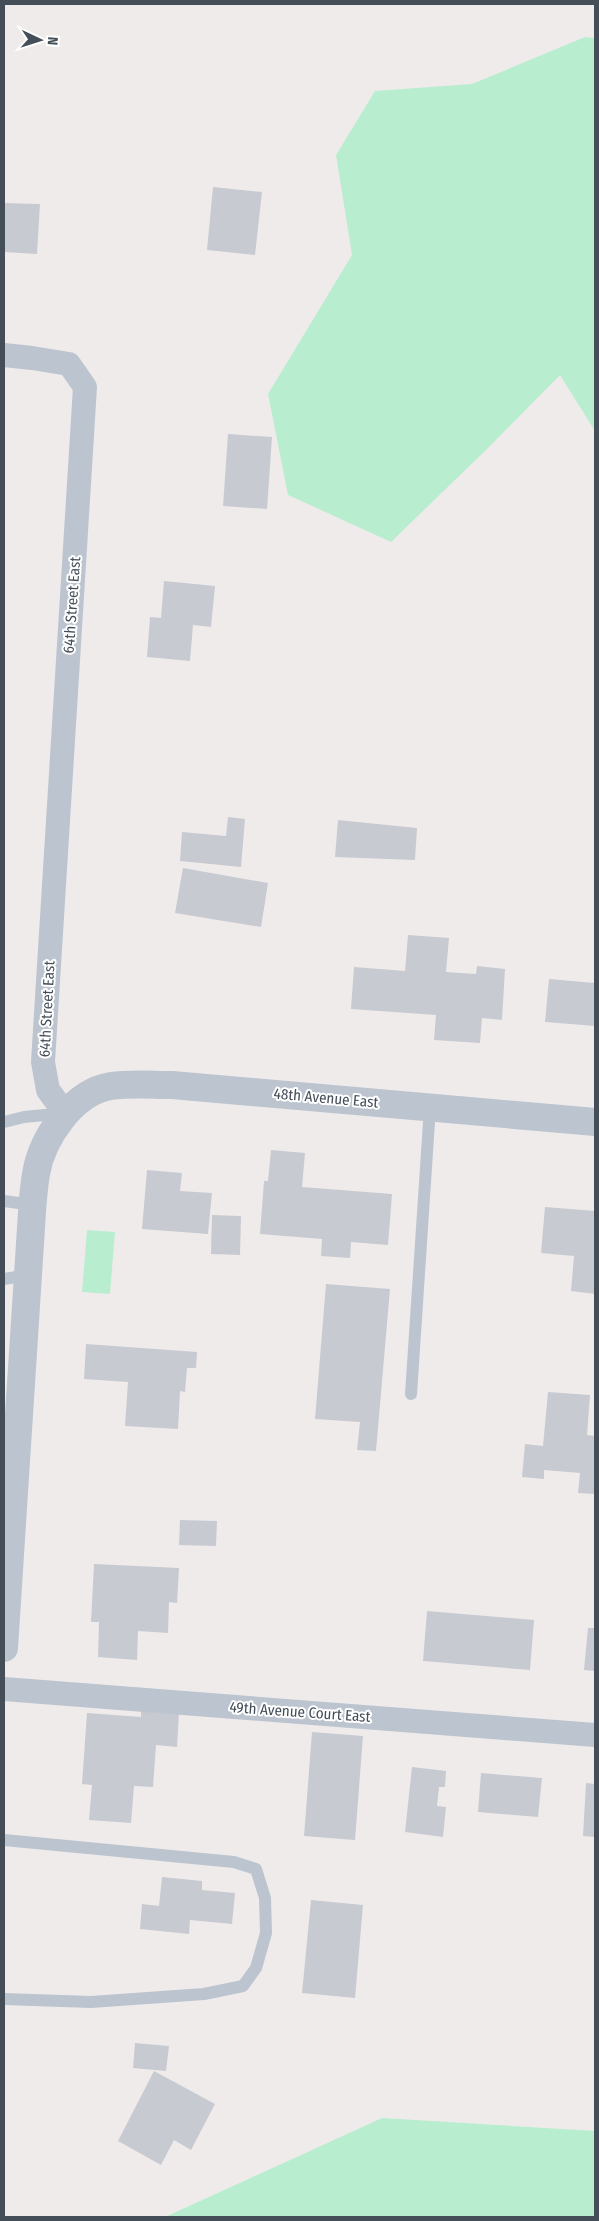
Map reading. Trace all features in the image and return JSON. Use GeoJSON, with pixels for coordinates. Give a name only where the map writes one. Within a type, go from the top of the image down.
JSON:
{"type":"FeatureCollection","features":[{"type":"Feature","properties":{"kind":"street","name":"64th Street East"},"geometry":{"type":"LineString","coordinates":[[4,355],[69,364],[85,387],[43,1062],[48,1090],[65,1113]]}},
{"type":"Feature","properties":{"kind":"street","name":"48th Avenue East"},"geometry":{"type":"LineString","coordinates":[[65,1113],[78,1100],[92,1092],[110,1086],[163,1085],[595,1122]]}},
{"type":"Feature","properties":{"kind":"street"},"geometry":{"type":"LineString","coordinates":[[4,1648],[16,1277],[33,1205],[36,1173],[45,1147],[65,1113]]}},
{"type":"Feature","properties":{"kind":"street","name":"49th Avenue Court East"},"geometry":{"type":"LineString","coordinates":[[4,1689],[595,1734]]}},
{"type":"Feature","properties":{"kind":"lane"},"geometry":{"type":"LineString","coordinates":[[410,1394],[430,1108]]}},
{"type":"Feature","properties":{"kind":"lane"},"geometry":{"type":"LineString","coordinates":[[4,1122],[24,1117],[65,1113]]}},
{"type":"Feature","properties":{"kind":"lane"},"geometry":{"type":"LineString","coordinates":[[4,1201],[33,1205]]}},
{"type":"Feature","properties":{"kind":"lane"},"geometry":{"type":"LineString","coordinates":[[4,1840],[234,1862],[256,1869],[265,1898],[266,1933],[256,1968],[243,1986],[204,1994],[91,2002],[4,1999]]}},
{"type":"Feature","properties":{"kind":"green space"},"geometry":{"type":"Polygon","coordinates":[[[585,37],[595,38],[595,431],[560,375],[391,542],[288,495],[268,394],[352,255],[336,155],[375,91],[472,84],[585,37]]]}},
{"type":"Feature","properties":{"kind":"green space"},"geometry":{"type":"Polygon","coordinates":[[[87,1230],[115,1232],[110,1294],[82,1292],[87,1230]]]}},
{"type":"Feature","properties":{"kind":"green space"},"geometry":{"type":"Polygon","coordinates":[[[382,2118],[595,2131],[595,2217],[165,2217],[382,2118]]]}},
{"type":"Feature","properties":{"kind":"building"},"geometry":{"type":"Polygon","coordinates":[[[213,187],[262,192],[255,255],[207,250],[213,187]]]}},
{"type":"Feature","properties":{"kind":"building"},"geometry":{"type":"Polygon","coordinates":[[[4,203],[40,204],[37,254],[4,252],[4,203]]]}},
{"type":"Feature","properties":{"kind":"building"},"geometry":{"type":"Polygon","coordinates":[[[228,434],[272,437],[267,509],[223,506],[228,434]]]}},
{"type":"Feature","properties":{"kind":"building"},"geometry":{"type":"Polygon","coordinates":[[[164,581],[215,586],[211,627],[193,625],[190,661],[147,657],[150,617],[161,618],[164,581]]]}},
{"type":"Feature","properties":{"kind":"building"},"geometry":{"type":"Polygon","coordinates":[[[228,817],[245,819],[241,867],[180,861],[182,832],[226,836],[228,817]]]}},
{"type":"Feature","properties":{"kind":"building"},"geometry":{"type":"Polygon","coordinates":[[[338,820],[417,828],[415,860],[335,857],[338,820]]]}},
{"type":"Feature","properties":{"kind":"building"},"geometry":{"type":"Polygon","coordinates":[[[183,868],[268,883],[261,927],[175,913],[183,868]]]}},
{"type":"Feature","properties":{"kind":"building"},"geometry":{"type":"Polygon","coordinates":[[[408,935],[449,938],[446,972],[476,974],[477,966],[505,969],[502,1020],[482,1018],[480,1043],[434,1040],[436,1015],[351,1009],[354,967],[405,971],[408,935]]]}},
{"type":"Feature","properties":{"kind":"building"},"geometry":{"type":"Polygon","coordinates":[[[549,979],[595,983],[595,1026],[545,1022],[549,979]]]}},
{"type":"Feature","properties":{"kind":"building"},"geometry":{"type":"Polygon","coordinates":[[[271,1150],[305,1153],[302,1187],[392,1194],[388,1245],[351,1242],[350,1258],[321,1256],[322,1239],[260,1234],[264,1181],[268,1181],[271,1150]]]}},
{"type":"Feature","properties":{"kind":"building"},"geometry":{"type":"Polygon","coordinates":[[[147,1170],[182,1173],[180,1191],[212,1193],[208,1234],[142,1229],[147,1170]]]}},
{"type":"Feature","properties":{"kind":"building"},"geometry":{"type":"Polygon","coordinates":[[[545,1207],[595,1211],[595,1294],[571,1291],[574,1256],[541,1253],[545,1207]]]}},
{"type":"Feature","properties":{"kind":"building"},"geometry":{"type":"Polygon","coordinates":[[[212,1215],[241,1216],[240,1255],[211,1254],[212,1215]]]}},
{"type":"Feature","properties":{"kind":"building"},"geometry":{"type":"Polygon","coordinates":[[[326,1284],[390,1289],[376,1451],[357,1450],[360,1422],[315,1419],[326,1284]]]}},
{"type":"Feature","properties":{"kind":"building"},"geometry":{"type":"Polygon","coordinates":[[[86,1344],[197,1352],[196,1368],[187,1368],[185,1392],[180,1391],[178,1429],[125,1426],[128,1382],[84,1379],[86,1344]]]}},
{"type":"Feature","properties":{"kind":"building"},"geometry":{"type":"Polygon","coordinates":[[[548,1392],[590,1395],[587,1435],[595,1436],[595,1494],[578,1493],[580,1473],[544,1470],[544,1479],[522,1477],[525,1444],[543,1446],[548,1392]]]}},
{"type":"Feature","properties":{"kind":"building"},"geometry":{"type":"Polygon","coordinates":[[[180,1520],[217,1521],[216,1546],[179,1545],[180,1520]]]}},
{"type":"Feature","properties":{"kind":"building"},"geometry":{"type":"Polygon","coordinates":[[[94,1564],[179,1568],[177,1603],[169,1602],[168,1633],[138,1631],[137,1660],[98,1657],[99,1622],[91,1622],[94,1564]]]}},
{"type":"Feature","properties":{"kind":"building"},"geometry":{"type":"Polygon","coordinates":[[[427,1611],[534,1620],[530,1670],[423,1661],[427,1611]]]}},
{"type":"Feature","properties":{"kind":"building"},"geometry":{"type":"Polygon","coordinates":[[[588,1628],[595,1628],[595,1671],[584,1670],[588,1628]]]}},
{"type":"Feature","properties":{"kind":"building"},"geometry":{"type":"Polygon","coordinates":[[[141,1711],[179,1713],[177,1747],[156,1745],[153,1787],[134,1786],[131,1823],[89,1820],[92,1785],[82,1784],[87,1713],[141,1717],[141,1711]]]}},
{"type":"Feature","properties":{"kind":"building"},"geometry":{"type":"Polygon","coordinates":[[[312,1732],[363,1736],[355,1840],[304,1836],[312,1732]]]}},
{"type":"Feature","properties":{"kind":"building"},"geometry":{"type":"Polygon","coordinates":[[[412,1767],[446,1771],[445,1787],[439,1787],[437,1806],[446,1807],[443,1837],[405,1832],[412,1767]]]}},
{"type":"Feature","properties":{"kind":"building"},"geometry":{"type":"Polygon","coordinates":[[[481,1773],[542,1778],[538,1817],[478,1812],[481,1773]]]}},
{"type":"Feature","properties":{"kind":"building"},"geometry":{"type":"Polygon","coordinates":[[[586,1783],[595,1784],[595,1837],[583,1836],[586,1783]]]}},
{"type":"Feature","properties":{"kind":"building"},"geometry":{"type":"Polygon","coordinates":[[[162,1877],[202,1881],[202,1890],[235,1893],[232,1924],[190,1920],[189,1934],[140,1929],[142,1904],[159,1906],[162,1877]]]}},
{"type":"Feature","properties":{"kind":"building"},"geometry":{"type":"Polygon","coordinates":[[[311,1900],[363,1905],[355,1998],[302,1993],[311,1900]]]}},
{"type":"Feature","properties":{"kind":"building"},"geometry":{"type":"Polygon","coordinates":[[[135,2043],[169,2046],[166,2071],[133,2068],[135,2043]]]}},
{"type":"Feature","properties":{"kind":"building"},"geometry":{"type":"Polygon","coordinates":[[[154,2071],[215,2104],[191,2150],[174,2140],[161,2165],[118,2141],[154,2071]]]}}]}
